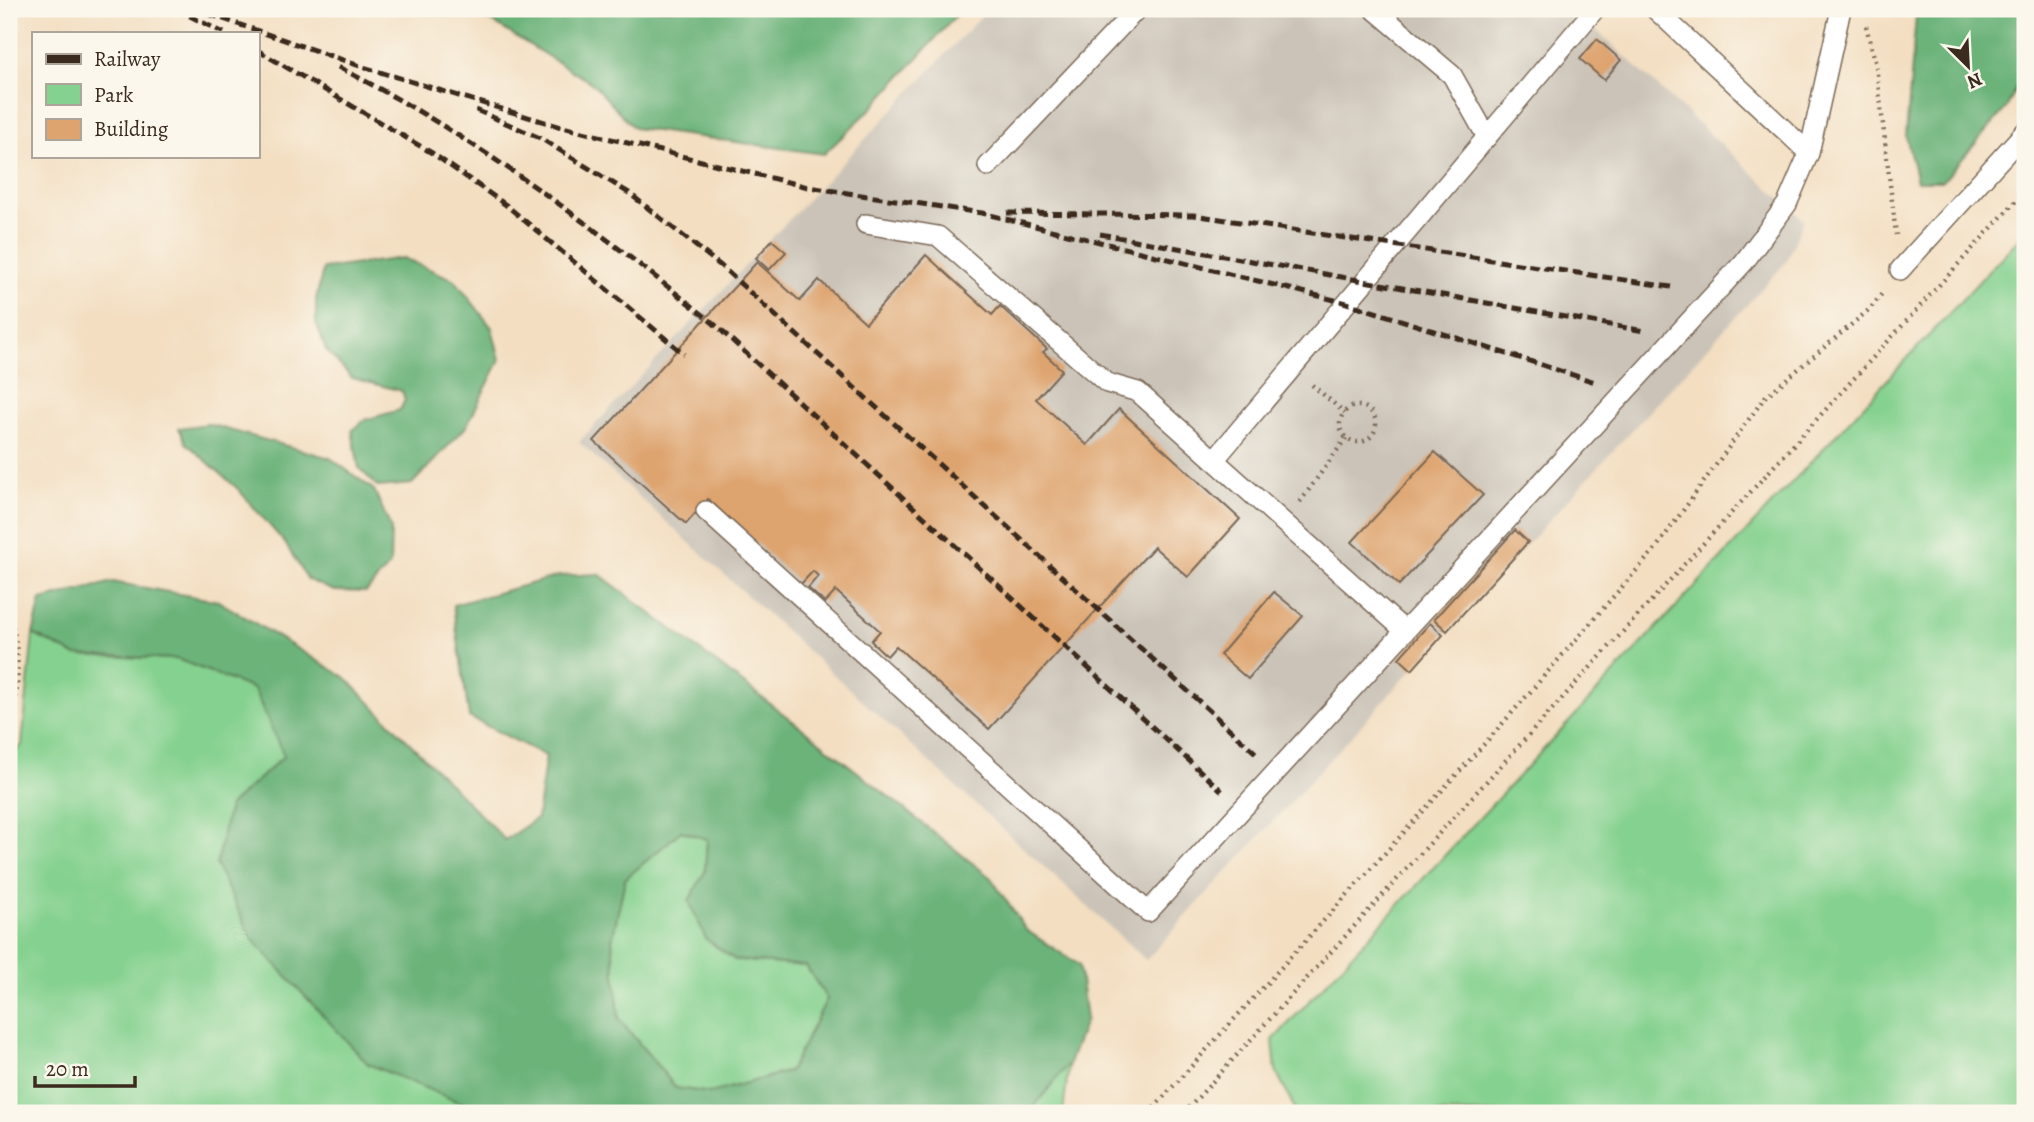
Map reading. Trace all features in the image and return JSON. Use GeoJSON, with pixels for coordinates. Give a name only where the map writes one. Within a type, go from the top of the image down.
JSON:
{"type":"FeatureCollection","features":[{"type":"Feature","properties":{"kind":"lane"},"geometry":{"type":"LineString","coordinates":[[988,166],[1137,9]]}},
{"type":"Feature","properties":{"kind":"lane"},"geometry":{"type":"LineString","coordinates":[[1374,9],[1452,75],[1487,137]]}},
{"type":"Feature","properties":{"kind":"lane"},"geometry":{"type":"LineString","coordinates":[[1215,459],[1595,9]]}},
{"type":"Feature","properties":{"kind":"lane"},"geometry":{"type":"LineString","coordinates":[[1655,9],[1809,153]]}},
{"type":"Feature","properties":{"kind":"lane"},"geometry":{"type":"LineString","coordinates":[[706,511],[1148,912],[1744,262],[1787,204],[1809,153],[1841,9]]}},
{"type":"Feature","properties":{"kind":"lane"},"geometry":{"type":"LineString","coordinates":[[1900,270],[2025,132]]}},
{"type":"Feature","properties":{"kind":"lane"},"geometry":{"type":"LineString","coordinates":[[866,224],[938,236],[1107,383],[1138,392],[1405,631]]}},
{"type":"Feature","properties":{"kind":"path"},"geometry":{"type":"LineString","coordinates":[[1149,1113],[1496,731],[1656,548],[1765,397],[1870,309],[1900,270],[1876,65],[1864,20]]}},
{"type":"Feature","properties":{"kind":"path"},"geometry":{"type":"LineString","coordinates":[[1184,1113],[2025,191]]}},
{"type":"Feature","properties":{"kind":"path"},"geometry":{"type":"LineString","coordinates":[[1293,368],[1345,413]]}},
{"type":"Feature","properties":{"kind":"path"},"geometry":{"type":"LineString","coordinates":[[1353,407],[1365,408],[1376,422],[1373,433],[1365,441],[1354,442],[1346,438],[1340,425],[1345,413],[1353,407]]}},
{"type":"Feature","properties":{"kind":"path"},"geometry":{"type":"LineString","coordinates":[[1285,523],[1346,438]]}},
{"type":"Feature","properties":{"kind":"path"},"geometry":{"type":"LineString","coordinates":[[9,613],[16,636],[19,676],[9,730]]}},
{"type":"Feature","properties":{"kind":"shaded area"},"geometry":{"type":"Polygon","coordinates":[[[988,9],[1573,9],[1804,220],[1786,262],[1146,960],[579,442],[988,9]]]}},
{"type":"Feature","properties":{"kind":"green space"},"geometry":{"type":"Polygon","coordinates":[[[381,9],[962,9],[873,107],[824,154],[634,128],[593,84],[489,20],[381,9]]]}},
{"type":"Feature","properties":{"kind":"green space"},"geometry":{"type":"Polygon","coordinates":[[[1923,9],[2025,9],[2025,68],[2007,107],[1943,181],[1917,181],[1906,136],[1916,16],[1923,9]]]}},
{"type":"Feature","properties":{"kind":"green space"},"geometry":{"type":"Polygon","coordinates":[[[2025,232],[2025,1113],[1297,1113],[1276,1071],[1273,1040],[2025,232]]]}},
{"type":"Feature","properties":{"kind":"green space"},"geometry":{"type":"Polygon","coordinates":[[[403,258],[455,280],[492,328],[500,360],[466,427],[412,484],[378,487],[359,468],[352,431],[365,420],[400,410],[405,400],[402,391],[352,378],[326,350],[316,322],[316,299],[323,269],[403,258]]]}},
{"type":"Feature","properties":{"kind":"green space"},"geometry":{"type":"Polygon","coordinates":[[[208,424],[330,458],[374,490],[391,528],[390,565],[366,592],[334,591],[308,580],[285,543],[238,489],[186,443],[179,428],[208,424]]]}},
{"type":"Feature","properties":{"kind":"green space"},"geometry":{"type":"Polygon","coordinates":[[[599,574],[811,735],[991,878],[1026,930],[1079,965],[1086,1019],[1069,1063],[1029,1113],[485,1113],[368,1064],[252,939],[216,865],[229,806],[284,756],[254,689],[177,659],[75,655],[33,634],[41,600],[113,582],[218,601],[346,678],[505,840],[537,818],[546,756],[469,717],[453,605],[559,576],[599,574]],[[681,831],[625,879],[612,940],[619,1019],[676,1088],[711,1093],[790,1071],[827,999],[806,966],[735,960],[706,939],[689,901],[705,872],[707,839],[681,831]]]}},
{"type":"Feature","properties":{"kind":"green space"},"geometry":{"type":"Polygon","coordinates":[[[33,634],[75,655],[177,659],[254,689],[284,756],[229,806],[368,1064],[485,1113],[9,1113],[9,758],[22,745],[33,634]]]}},
{"type":"Feature","properties":{"kind":"green space"},"geometry":{"type":"Polygon","coordinates":[[[681,831],[707,839],[705,872],[689,901],[735,960],[806,966],[827,999],[790,1071],[711,1093],[676,1088],[619,1019],[612,940],[625,879],[681,831]]]}},
{"type":"Feature","properties":{"kind":"green space"},"geometry":{"type":"Polygon","coordinates":[[[1069,1063],[1063,1113],[1029,1113],[1069,1063]]]}},
{"type":"Feature","properties":{"kind":"building"},"geometry":{"type":"Polygon","coordinates":[[[1597,39],[1621,60],[1604,80],[1580,59],[1597,39]]]}},
{"type":"Feature","properties":{"kind":"building"},"geometry":{"type":"Polygon","coordinates":[[[772,240],[786,252],[769,270],[756,258],[772,240]]]}},
{"type":"Feature","properties":{"kind":"building"},"geometry":{"type":"Polygon","coordinates":[[[926,255],[992,315],[1000,306],[1047,349],[1043,352],[1062,370],[1036,399],[1087,445],[1119,409],[1240,519],[1188,577],[1154,547],[989,729],[896,646],[887,656],[871,641],[880,631],[836,591],[825,603],[808,588],[818,576],[813,571],[801,584],[708,499],[686,524],[594,441],[757,262],[800,301],[819,280],[866,323],[926,255]]]}},
{"type":"Feature","properties":{"kind":"building"},"geometry":{"type":"Polygon","coordinates":[[[1435,452],[1483,495],[1399,585],[1352,542],[1435,452]]]}},
{"type":"Feature","properties":{"kind":"building"},"geometry":{"type":"Polygon","coordinates":[[[1515,530],[1528,542],[1447,631],[1434,619],[1515,530]]]}},
{"type":"Feature","properties":{"kind":"building"},"geometry":{"type":"Polygon","coordinates":[[[1274,592],[1303,616],[1248,679],[1220,655],[1274,592]]]}},
{"type":"Feature","properties":{"kind":"building"},"geometry":{"type":"Polygon","coordinates":[[[1430,623],[1443,635],[1412,670],[1399,658],[1430,623]]]}},
{"type":"Feature","properties":{"kind":"railway"},"geometry":{"type":"LineString","coordinates":[[176,9],[222,32]]}},
{"type":"Feature","properties":{"kind":"railway"},"geometry":{"type":"LineString","coordinates":[[194,9],[360,66],[558,126],[808,187],[982,213],[1347,303],[1595,382]]}},
{"type":"Feature","properties":{"kind":"railway"},"geometry":{"type":"LineString","coordinates":[[259,51],[432,153],[506,205],[684,354]]}},
{"type":"Feature","properties":{"kind":"railway"},"geometry":{"type":"LineString","coordinates":[[338,67],[437,122],[531,184],[712,322],[1222,791]]}},
{"type":"Feature","properties":{"kind":"railway"},"geometry":{"type":"LineString","coordinates":[[476,110],[540,138],[629,193],[721,266],[1258,755]]}},
{"type":"Feature","properties":{"kind":"railway"},"geometry":{"type":"LineString","coordinates":[[1007,213],[1193,215],[1671,287]]}},
{"type":"Feature","properties":{"kind":"railway"},"geometry":{"type":"LineString","coordinates":[[1100,234],[1644,331]]}}]}
